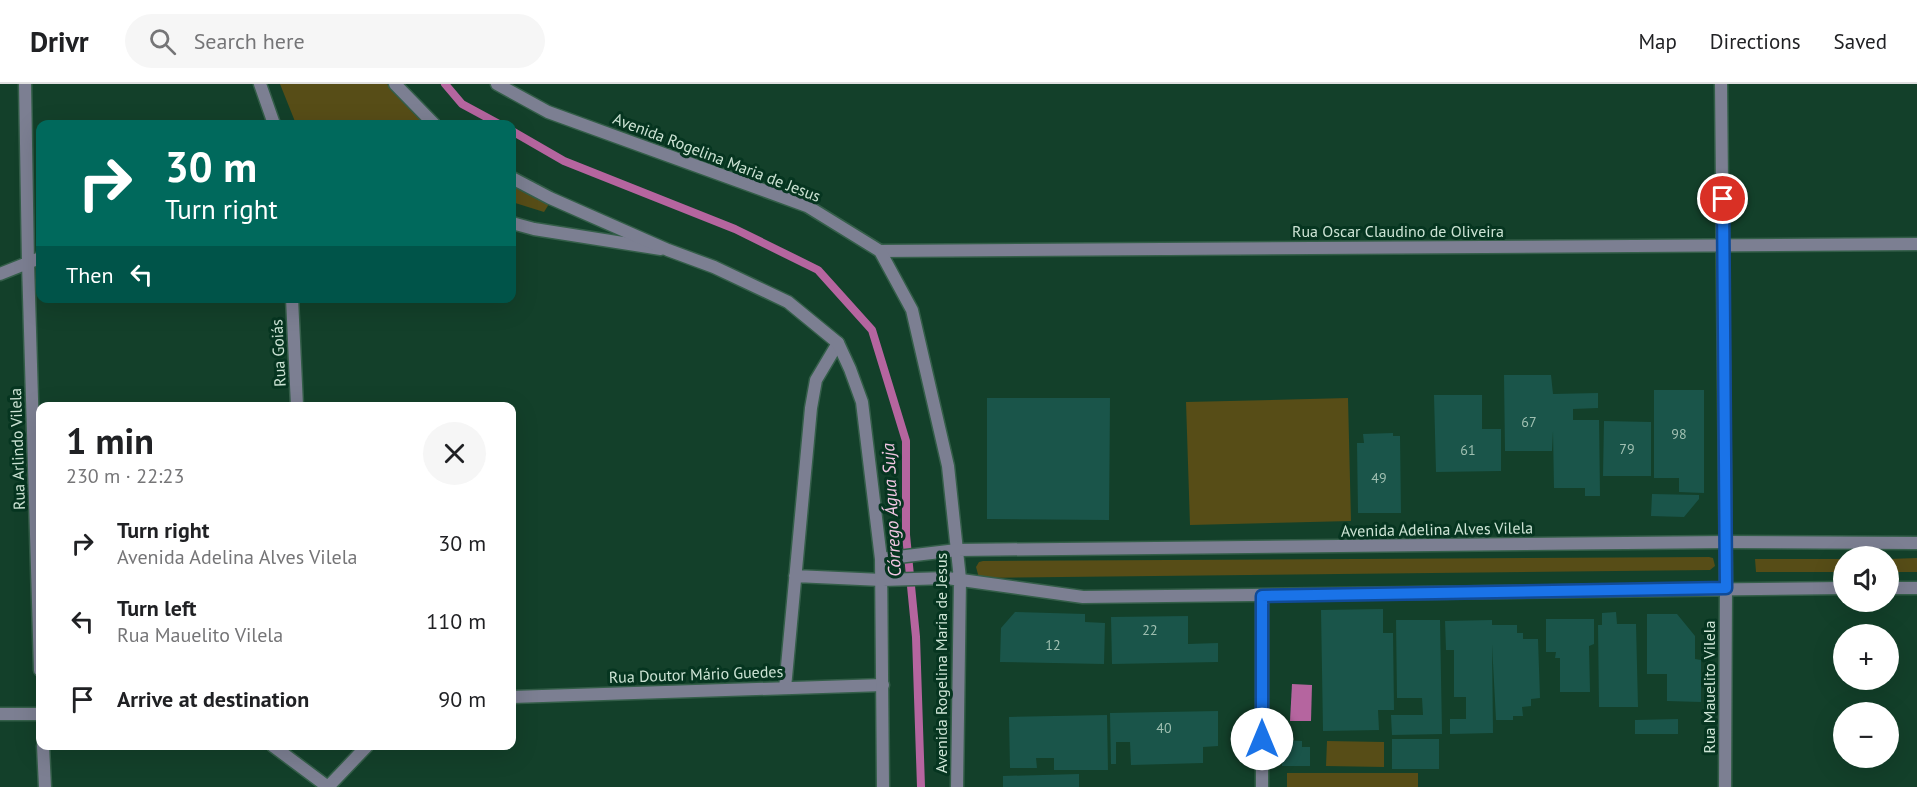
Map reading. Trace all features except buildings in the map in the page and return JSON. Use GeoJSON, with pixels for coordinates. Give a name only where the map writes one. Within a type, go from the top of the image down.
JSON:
{"type":"FeatureCollection","features":[{"type":"Feature","properties":{"kind":"street","name":"Rua Arlindo Vilela"},"geometry":{"type":"LineString","coordinates":[[25,84],[36,534]]}},
{"type":"Feature","properties":{"kind":"street"},"geometry":{"type":"LineString","coordinates":[[260,84],[273,120]]}},
{"type":"Feature","properties":{"kind":"street"},"geometry":{"type":"LineString","coordinates":[[395,84],[430,120]]}},
{"type":"Feature","properties":{"kind":"street","name":"Avenida Rogelina Maria de Jesus"},"geometry":{"type":"LineString","coordinates":[[497,84],[549,112],[807,206],[880,251],[912,310],[948,466],[952,551],[960,579],[957,787]]}},
{"type":"Feature","properties":{"kind":"street","name":"Rua Mauelito Vilela"},"geometry":{"type":"LineString","coordinates":[[1721,84],[1726,542],[1725,787]]}},
{"type":"Feature","properties":{"kind":"street"},"geometry":{"type":"LineString","coordinates":[[516,180],[550,198],[668,250],[714,267],[788,302],[838,343],[862,402],[887,558],[882,580],[884,787]]}},
{"type":"Feature","properties":{"kind":"street"},"geometry":{"type":"LineString","coordinates":[[516,224],[534,230],[668,250]]}},
{"type":"Feature","properties":{"kind":"street","name":"Rua Oscar Claudino de Oliveira"},"geometry":{"type":"LineString","coordinates":[[880,251],[1917,244]]}},
{"type":"Feature","properties":{"kind":"street"},"geometry":{"type":"LineString","coordinates":[[0,274],[36,260]]}},
{"type":"Feature","properties":{"kind":"street","name":"Rua Goiás"},"geometry":{"type":"LineString","coordinates":[[292,303],[297,402]]}},
{"type":"Feature","properties":{"kind":"street"},"geometry":{"type":"LineString","coordinates":[[785,688],[810,408],[816,380],[838,343]]}},
{"type":"Feature","properties":{"kind":"street","name":"Avenida Adelina Alves Vilela"},"geometry":{"type":"LineString","coordinates":[[887,558],[952,551],[1726,542],[1917,543]]}},
{"type":"Feature","properties":{"kind":"street"},"geometry":{"type":"LineString","coordinates":[[795,576],[882,580],[960,579],[1083,597],[1833,588]]}},
{"type":"Feature","properties":{"kind":"street"},"geometry":{"type":"LineString","coordinates":[[1899,588],[1917,588]]}},
{"type":"Feature","properties":{"kind":"street"},"geometry":{"type":"LineString","coordinates":[[1262,596],[1262,787]]}},
{"type":"Feature","properties":{"kind":"street","name":"Rua Doutor Mário Guedes"},"geometry":{"type":"LineString","coordinates":[[516,697],[883,684]]}},
{"type":"Feature","properties":{"kind":"street"},"geometry":{"type":"LineString","coordinates":[[0,714],[36,714]]}},
{"type":"Feature","properties":{"kind":"street"},"geometry":{"type":"LineString","coordinates":[[43,750],[45,787]]}},
{"type":"Feature","properties":{"kind":"street"},"geometry":{"type":"LineString","coordinates":[[278,750],[328,787],[363,750]]}},
{"type":"Feature","properties":{"kind":"shaded area"},"geometry":{"type":"Polygon","coordinates":[[[280,84],[387,84],[423,120],[294,120],[280,84]]]}},
{"type":"Feature","properties":{"kind":"shaded area"},"geometry":{"type":"Polygon","coordinates":[[[516,186],[549,204],[544,212],[516,203],[516,186]]]}},
{"type":"Feature","properties":{"kind":"shaded area"},"geometry":{"type":"Polygon","coordinates":[[[1348,398],[1351,521],[1190,525],[1186,402],[1348,398]]]}},
{"type":"Feature","properties":{"kind":"shaded area"},"geometry":{"type":"Polygon","coordinates":[[[1713,558],[1715,566],[1710,570],[979,578],[976,567],[979,562],[983,561],[1713,558]]]}},
{"type":"Feature","properties":{"kind":"shaded area"},"geometry":{"type":"Polygon","coordinates":[[[1917,558],[1917,572],[1899,572],[1899,559],[1917,558]]]}},
{"type":"Feature","properties":{"kind":"shaded area"},"geometry":{"type":"Polygon","coordinates":[[[1755,559],[1833,559],[1833,572],[1756,572],[1755,559]]]}},
{"type":"Feature","properties":{"kind":"shaded area"},"geometry":{"type":"Polygon","coordinates":[[[1292,684],[1312,685],[1311,721],[1290,721],[1292,684]]]}},
{"type":"Feature","properties":{"kind":"shaded area"},"geometry":{"type":"Polygon","coordinates":[[[1327,741],[1384,742],[1384,767],[1326,766],[1327,741]]]}},
{"type":"Feature","properties":{"kind":"shaded area"},"geometry":{"type":"Polygon","coordinates":[[[1287,773],[1418,773],[1418,787],[1287,787],[1287,773]]]}},
{"type":"Feature","properties":{"kind":"waterway","name":"Córrego Água Suja"},"geometry":{"type":"LineString","coordinates":[[445,84],[462,104],[492,120]]}},
{"type":"Feature","properties":{"kind":"waterway","name":"Córrego Água Suja"},"geometry":{"type":"LineString","coordinates":[[516,133],[564,161],[735,229],[818,270],[872,330],[906,441],[906,535],[916,637],[921,787]]}},
{"type":"Feature","properties":{"kind":"route"},"geometry":{"type":"LineString","coordinates":[[1262,739],[1262,596],[1726,588],[1723,199]]}}]}
